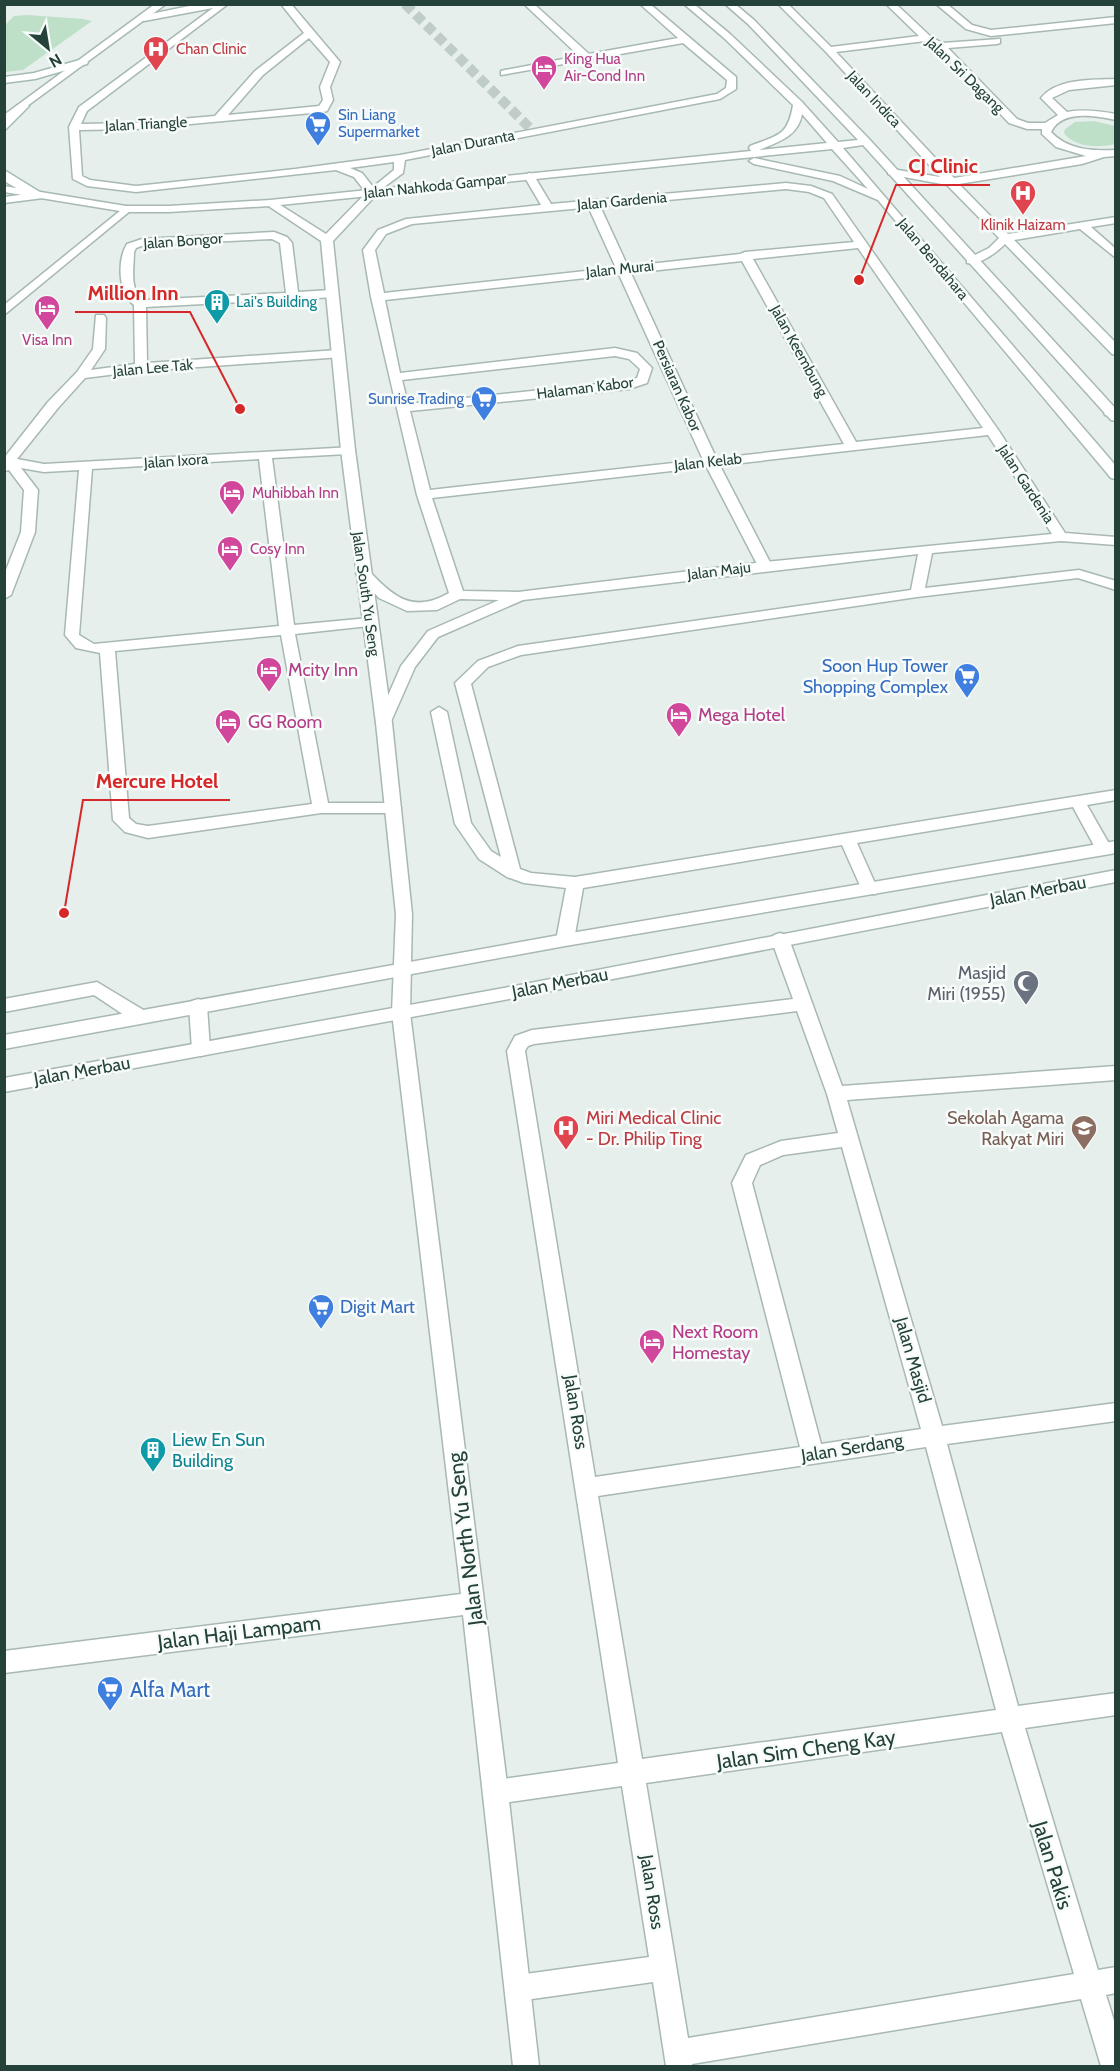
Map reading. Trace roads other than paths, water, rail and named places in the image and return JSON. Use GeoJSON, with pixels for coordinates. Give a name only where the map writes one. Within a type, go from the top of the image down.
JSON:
{"type":"FeatureCollection","features":[{"type":"Feature","properties":{"kind":"street"},"geometry":{"type":"LineString","coordinates":[[4,120],[162,4]]}},
{"type":"Feature","properties":{"kind":"street"},"geometry":{"type":"LineString","coordinates":[[144,18],[217,4]]}},
{"type":"Feature","properties":{"kind":"street"},"geometry":{"type":"LineString","coordinates":[[74,127],[83,109],[224,4]]}},
{"type":"Feature","properties":{"kind":"street","name":"Jalan Triangle"},"geometry":{"type":"LineString","coordinates":[[74,127],[136,126],[323,109],[328,100],[325,87],[335,62],[285,4]]}},
{"type":"Feature","properties":{"kind":"street"},"geometry":{"type":"LineString","coordinates":[[528,4],[587,58]]}},
{"type":"Feature","properties":{"kind":"street","name":"Jalan Duranta"},"geometry":{"type":"LineString","coordinates":[[74,127],[77,177],[87,183],[136,189],[400,158],[720,96],[731,89],[732,79],[644,4]]}},
{"type":"Feature","properties":{"kind":"street","name":"Jalan Bendahara"},"geometry":{"type":"LineString","coordinates":[[688,4],[727,36],[798,104],[884,200],[1115,474]]}},
{"type":"Feature","properties":{"kind":"street","name":"Jalan Bendahara"},"geometry":{"type":"LineString","coordinates":[[729,4],[751,22],[866,142],[971,261],[1114,414]]}},
{"type":"Feature","properties":{"kind":"street","name":"Jalan Indica"},"geometry":{"type":"LineString","coordinates":[[782,4],[829,50],[951,182],[1116,351]]}},
{"type":"Feature","properties":{"kind":"street","name":"Jalan Sri Dagang"},"geometry":{"type":"LineString","coordinates":[[890,4],[927,38],[940,46],[1013,121],[1027,126],[1047,126]]}},
{"type":"Feature","properties":{"kind":"street"},"geometry":{"type":"LineString","coordinates":[[940,4],[969,27],[991,33],[1116,20]]}},
{"type":"Feature","properties":{"kind":"street"},"geometry":{"type":"LineString","coordinates":[[940,46],[1116,30]]}},
{"type":"Feature","properties":{"kind":"street"},"geometry":{"type":"LineString","coordinates":[[218,119],[259,73],[310,33]]}},
{"type":"Feature","properties":{"kind":"street"},"geometry":{"type":"LineString","coordinates":[[829,50],[927,38]]}},
{"type":"Feature","properties":{"kind":"street"},"geometry":{"type":"LineString","coordinates":[[505,73],[687,39]]}},
{"type":"Feature","properties":{"kind":"street"},"geometry":{"type":"LineString","coordinates":[[4,80],[35,76],[82,62]]}},
{"type":"Feature","properties":{"kind":"street"},"geometry":{"type":"LineString","coordinates":[[1065,116],[1046,98],[1048,93],[1058,89],[1116,82]]}},
{"type":"Feature","properties":{"kind":"street"},"geometry":{"type":"LineString","coordinates":[[724,157],[764,145],[784,136],[795,124],[798,104]]}},
{"type":"Feature","properties":{"kind":"street"},"geometry":{"type":"LineString","coordinates":[[4,128],[24,106]]}},
{"type":"Feature","properties":{"kind":"street"},"geometry":{"type":"LineString","coordinates":[[1112,115],[1092,113],[1065,116],[1054,120],[1047,126],[1046,132],[1059,144],[1086,153],[1116,153]]}},
{"type":"Feature","properties":{"kind":"street","name":"Jalan Nahkoda Gampar"},"geometry":{"type":"LineString","coordinates":[[4,189],[126,209],[270,203],[866,142]]}},
{"type":"Feature","properties":{"kind":"street"},"geometry":{"type":"LineString","coordinates":[[892,172],[951,182],[1082,161],[1101,154]]}},
{"type":"Feature","properties":{"kind":"street"},"geometry":{"type":"LineString","coordinates":[[724,157],[768,162],[836,178],[884,200]]}},
{"type":"Feature","properties":{"kind":"street"},"geometry":{"type":"LineString","coordinates":[[270,203],[327,240],[372,192],[399,171],[400,158]]}},
{"type":"Feature","properties":{"kind":"street"},"geometry":{"type":"LineString","coordinates":[[337,166],[358,175],[372,192]]}},
{"type":"Feature","properties":{"kind":"street"},"geometry":{"type":"LineString","coordinates":[[4,173],[8,178],[39,196]]}},
{"type":"Feature","properties":{"kind":"street"},"geometry":{"type":"LineString","coordinates":[[529,176],[548,208]]}},
{"type":"Feature","properties":{"kind":"street","name":"Jalan Gardenia"},"geometry":{"type":"LineString","coordinates":[[457,595],[424,495],[377,297],[369,249],[382,232],[410,221],[786,186],[811,189],[828,196],[992,431],[1061,537]]}},
{"type":"Feature","properties":{"kind":"street"},"geometry":{"type":"LineString","coordinates":[[4,200],[39,196]]}},
{"type":"Feature","properties":{"kind":"street","name":"Persiaran Kabor"},"geometry":{"type":"LineString","coordinates":[[593,204],[625,269],[711,462],[765,566]]}},
{"type":"Feature","properties":{"kind":"street"},"geometry":{"type":"LineString","coordinates":[[4,312],[126,209]]}},
{"type":"Feature","properties":{"kind":"street"},"geometry":{"type":"LineString","coordinates":[[971,261],[993,250],[1005,238],[1116,220]]}},
{"type":"Feature","properties":{"kind":"street"},"geometry":{"type":"LineString","coordinates":[[1082,225],[1116,255]]}},
{"type":"Feature","properties":{"kind":"street","name":"Jalan Bongor"},"geometry":{"type":"LineString","coordinates":[[140,304],[132,298],[128,289],[128,252],[131,246],[142,242],[175,240],[274,235],[283,239],[292,296]]}},
{"type":"Feature","properties":{"kind":"street","name":"Jalan South Yu Seng"},"geometry":{"type":"LineString","coordinates":[[327,240],[348,450],[384,723],[404,914],[401,1013]]}},
{"type":"Feature","properties":{"kind":"street","name":"Jalan Murai"},"geometry":{"type":"LineString","coordinates":[[377,297],[745,255],[863,244]]}},
{"type":"Feature","properties":{"kind":"street","name":"Jalan Keembung"},"geometry":{"type":"LineString","coordinates":[[745,255],[852,447]]}},
{"type":"Feature","properties":{"kind":"street"},"geometry":{"type":"LineString","coordinates":[[141,367],[140,304],[332,294]]}},
{"type":"Feature","properties":{"kind":"street"},"geometry":{"type":"LineString","coordinates":[[4,595],[28,532],[31,490],[7,464],[53,405],[81,375],[99,349],[100,318]]}},
{"type":"Feature","properties":{"kind":"street","name":"Halaman Kabor"},"geometry":{"type":"LineString","coordinates":[[395,376],[615,352],[633,356],[646,368],[643,380],[629,385],[402,408]]}},
{"type":"Feature","properties":{"kind":"street","name":"Jalan Lee Tak"},"geometry":{"type":"LineString","coordinates":[[81,375],[141,367],[338,354]]}},
{"type":"Feature","properties":{"kind":"street","name":"Jalan Kelab"},"geometry":{"type":"LineString","coordinates":[[424,495],[992,431]]}},
{"type":"Feature","properties":{"kind":"street","name":"Jalan Ixora"},"geometry":{"type":"LineString","coordinates":[[7,464],[44,468],[348,450]]}},
{"type":"Feature","properties":{"kind":"street"},"geometry":{"type":"LineString","coordinates":[[265,455],[287,630],[321,808]]}},
{"type":"Feature","properties":{"kind":"street"},"geometry":{"type":"LineString","coordinates":[[86,466],[72,635],[76,642],[83,646],[94,649],[107,648],[369,622]]}},
{"type":"Feature","properties":{"kind":"street","name":"Jalan Maju"},"geometry":{"type":"LineString","coordinates":[[384,723],[408,666],[433,634],[520,596],[926,549],[1061,537],[1116,541]]}},
{"type":"Feature","properties":{"kind":"street"},"geometry":{"type":"LineString","coordinates":[[917,593],[926,549]]}},
{"type":"Feature","properties":{"kind":"street"},"geometry":{"type":"LineString","coordinates":[[4,558],[21,555]]}},
{"type":"Feature","properties":{"kind":"street"},"geometry":{"type":"LineString","coordinates":[[363,573],[384,595],[407,607],[437,606],[457,595],[520,596]]}},
{"type":"Feature","properties":{"kind":"street"},"geometry":{"type":"LineString","coordinates":[[513,873],[463,683],[483,664],[518,651],[917,593],[1079,574],[1116,586]]}},
{"type":"Feature","properties":{"kind":"street"},"geometry":{"type":"LineString","coordinates":[[107,648],[121,820],[131,828],[148,832],[321,808],[393,808]]}},
{"type":"Feature","properties":{"kind":"street"},"geometry":{"type":"LineString","coordinates":[[439,712],[463,824],[485,855],[513,873],[530,879],[576,883],[1116,795]]}},
{"type":"Feature","properties":{"kind":"street"},"geometry":{"type":"LineString","coordinates":[[1077,801],[1110,848]]}},
{"type":"Feature","properties":{"kind":"street"},"geometry":{"type":"LineString","coordinates":[[848,840],[870,890]]}},
{"type":"Feature","properties":{"kind":"street","name":"Jalan Merbau"},"geometry":{"type":"LineString","coordinates":[[4,1042],[402,968],[1110,848]]}},
{"type":"Feature","properties":{"kind":"street","name":"Jalan Merbau"},"geometry":{"type":"LineString","coordinates":[[4,1085],[504,994],[1116,876]]}},
{"type":"Feature","properties":{"kind":"street"},"geometry":{"type":"LineString","coordinates":[[565,940],[576,883]]}},
{"type":"Feature","properties":{"kind":"street","name":"Jalan Masjid"},"geometry":{"type":"LineString","coordinates":[[780,939],[836,1094],[934,1436],[1010,1719]]}},
{"type":"Feature","properties":{"kind":"street"},"geometry":{"type":"LineString","coordinates":[[4,1006],[97,988],[139,1016]]}},
{"type":"Feature","properties":{"kind":"street","name":"Jalan Ross"},"geometry":{"type":"LineString","coordinates":[[678,2060],[634,1773],[516,1051],[521,1041],[532,1037],[803,1004]]}},
{"type":"Feature","properties":{"kind":"street"},"geometry":{"type":"LineString","coordinates":[[198,1006],[201,1049]]}},
{"type":"Feature","properties":{"kind":"street","name":"Jalan North Yu Seng"},"geometry":{"type":"LineString","coordinates":[[401,1013],[496,1792],[526,2067]]}},
{"type":"Feature","properties":{"kind":"street"},"geometry":{"type":"LineString","coordinates":[[836,1094],[1116,1073]]}},
{"type":"Feature","properties":{"kind":"street"},"geometry":{"type":"LineString","coordinates":[[813,1455],[742,1183],[753,1160],[781,1148],[848,1139]]}},
{"type":"Feature","properties":{"kind":"street","name":"Jalan Serdang"},"geometry":{"type":"LineString","coordinates":[[588,1488],[934,1436],[1116,1412]]}},
{"type":"Feature","properties":{"kind":"street","name":"Jalan Haji Lampam"},"geometry":{"type":"LineString","coordinates":[[4,1662],[473,1603]]}},
{"type":"Feature","properties":{"kind":"street","name":"Jalan Sim Cheng Kay"},"geometry":{"type":"LineString","coordinates":[[496,1792],[1116,1704]]}},
{"type":"Feature","properties":{"kind":"street","name":"Jalan Pakis"},"geometry":{"type":"LineString","coordinates":[[1010,1719],[1114,2067]]}},
{"type":"Feature","properties":{"kind":"street"},"geometry":{"type":"LineString","coordinates":[[518,1988],[663,1968]]}},
{"type":"Feature","properties":{"kind":"street"},"geometry":{"type":"LineString","coordinates":[[678,2060],[1116,1980]]}},
{"type":"Feature","properties":{"kind":"tunnel"},"geometry":{"type":"LineString","coordinates":[[405,4],[533,131]]}},
{"type":"Feature","properties":{"kind":"place","name":"Chan Clinic"},"geometry":{"type":"Point","coordinates":[156,72]}},
{"type":"Feature","properties":{"kind":"place","name":"King Hua Air-Cond Inn"},"geometry":{"type":"Point","coordinates":[544,91]}},
{"type":"Feature","properties":{"kind":"place","name":"Sin Liang Supermarket"},"geometry":{"type":"Point","coordinates":[318,147]}},
{"type":"Feature","properties":{"kind":"place","name":"Klinik Haizam"},"geometry":{"type":"Point","coordinates":[1023,216]}},
{"type":"Feature","properties":{"kind":"place","name":"CJ Clinic"},"geometry":{"type":"Point","coordinates":[859,280]}},
{"type":"Feature","properties":{"kind":"place","name":"Lai's Building"},"geometry":{"type":"Point","coordinates":[217,325]}},
{"type":"Feature","properties":{"kind":"place","name":"Visa Inn"},"geometry":{"type":"Point","coordinates":[47,331]}},
{"type":"Feature","properties":{"kind":"place","name":"Million Inn"},"geometry":{"type":"Point","coordinates":[240,409]}},
{"type":"Feature","properties":{"kind":"place","name":"Sunrise Trading"},"geometry":{"type":"Point","coordinates":[484,422]}},
{"type":"Feature","properties":{"kind":"place","name":"Muhibbah Inn"},"geometry":{"type":"Point","coordinates":[232,516]}},
{"type":"Feature","properties":{"kind":"place","name":"Cosy Inn"},"geometry":{"type":"Point","coordinates":[230,572]}},
{"type":"Feature","properties":{"kind":"place","name":"Mcity Inn"},"geometry":{"type":"Point","coordinates":[269,693]}},
{"type":"Feature","properties":{"kind":"place","name":"Soon Hup Tower Shopping Complex"},"geometry":{"type":"Point","coordinates":[967,699]}},
{"type":"Feature","properties":{"kind":"place","name":"Mega Hotel"},"geometry":{"type":"Point","coordinates":[679,738]}},
{"type":"Feature","properties":{"kind":"place","name":"GG Room"},"geometry":{"type":"Point","coordinates":[228,745]}},
{"type":"Feature","properties":{"kind":"place","name":"Mercure Hotel"},"geometry":{"type":"Point","coordinates":[64,913]}},
{"type":"Feature","properties":{"kind":"place","name":"Masjid Miri (1955)"},"geometry":{"type":"Point","coordinates":[1026,1006]}},
{"type":"Feature","properties":{"kind":"place","name":"Miri Medical Clinic - Dr. Philip Ting"},"geometry":{"type":"Point","coordinates":[566,1151]}},
{"type":"Feature","properties":{"kind":"place","name":"Sekolah Agama Rakyat Miri"},"geometry":{"type":"Point","coordinates":[1084,1151]}},
{"type":"Feature","properties":{"kind":"place","name":"Digit Mart"},"geometry":{"type":"Point","coordinates":[321,1330]}},
{"type":"Feature","properties":{"kind":"place","name":"Next Room Homestay"},"geometry":{"type":"Point","coordinates":[652,1365]}},
{"type":"Feature","properties":{"kind":"place","name":"Liew En Sun Building"},"geometry":{"type":"Point","coordinates":[153,1473]}},
{"type":"Feature","properties":{"kind":"place","name":"Alfa Mart"},"geometry":{"type":"Point","coordinates":[110,1712]}}]}
